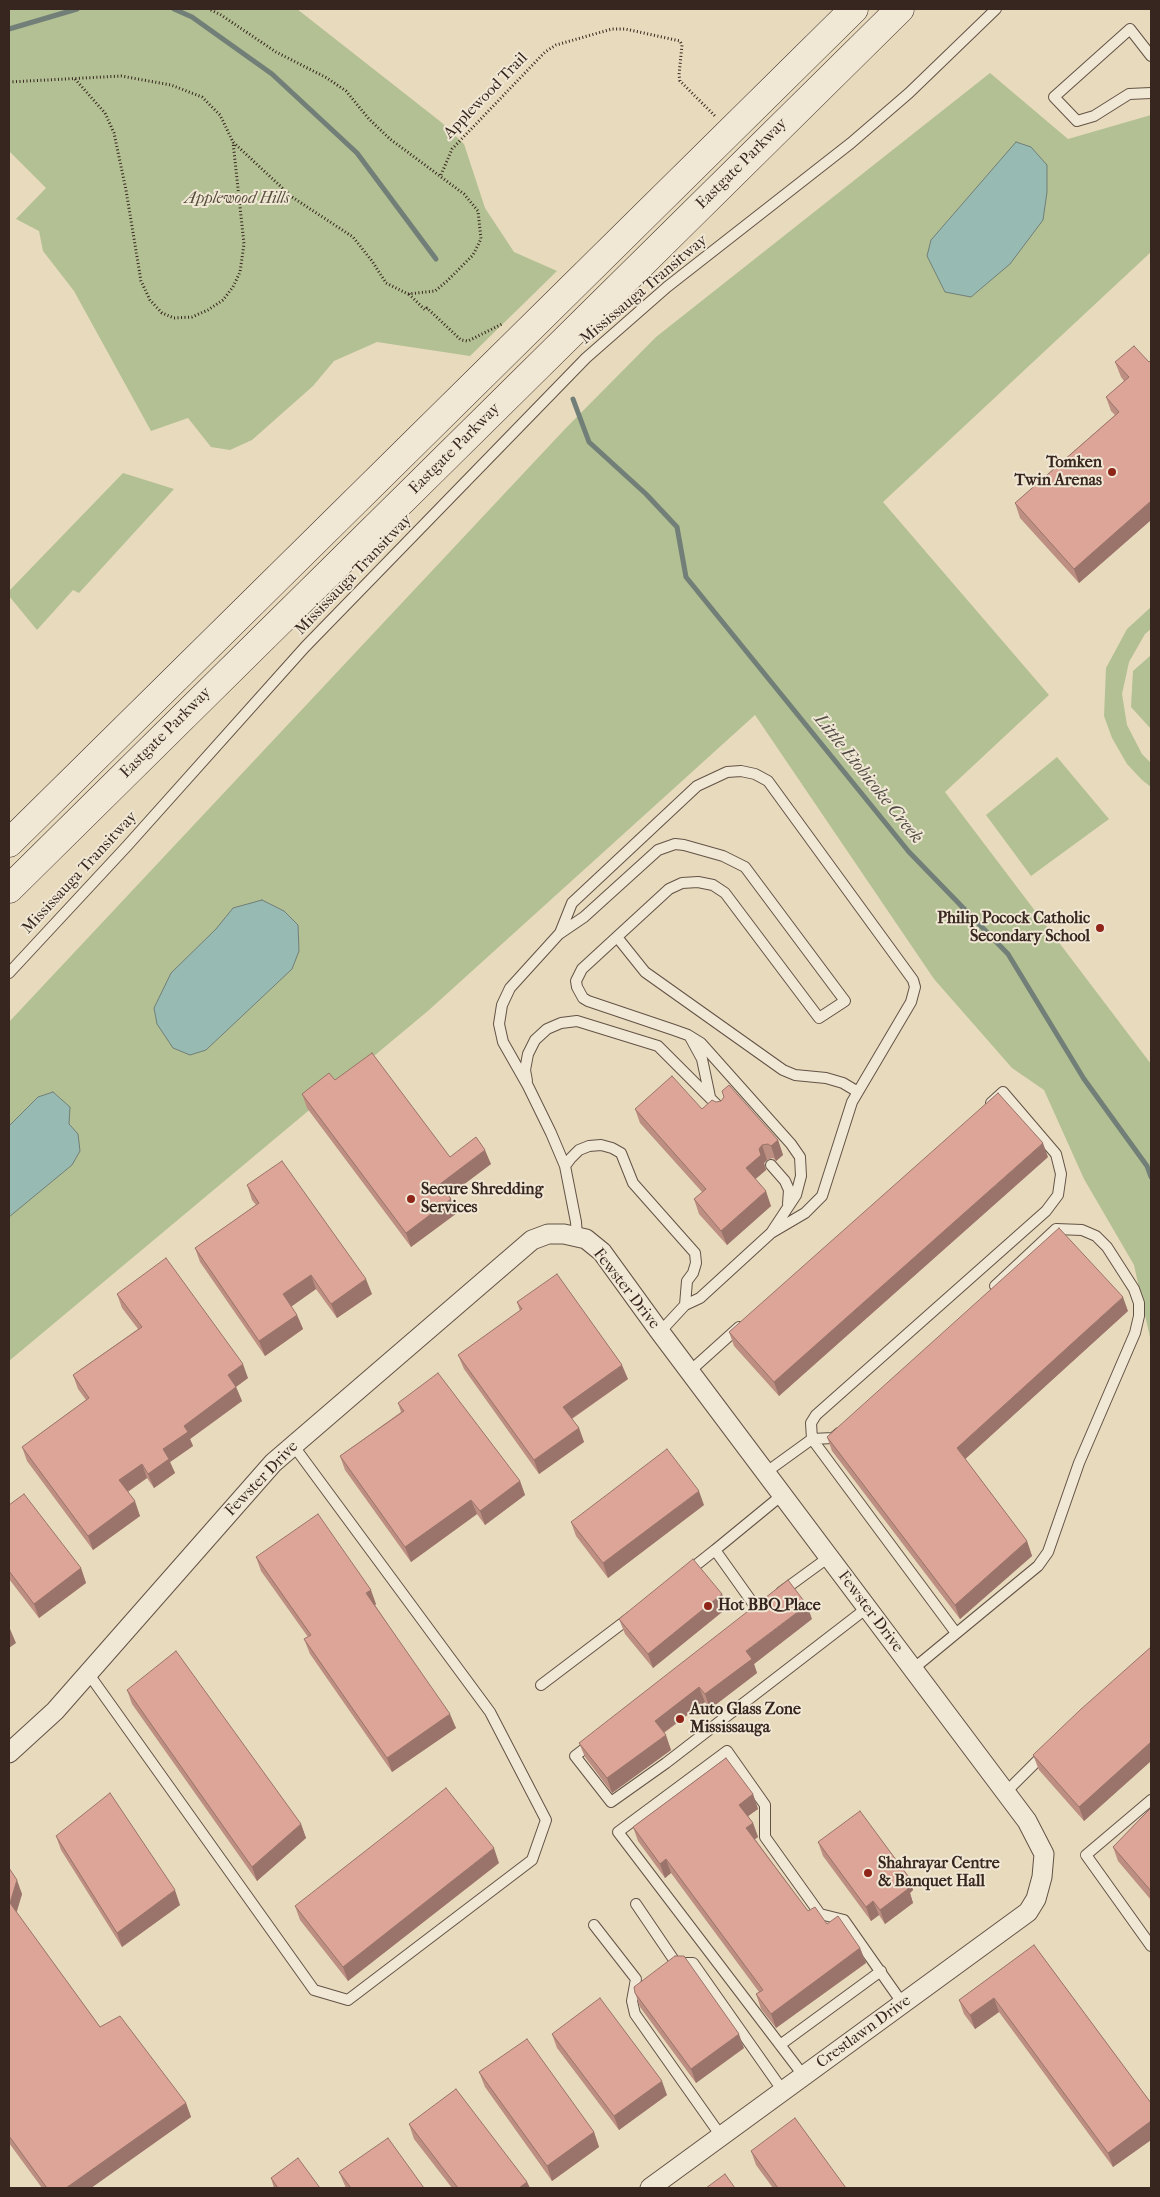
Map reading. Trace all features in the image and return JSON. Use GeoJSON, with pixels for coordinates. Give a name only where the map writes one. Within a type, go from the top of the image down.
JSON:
{"type":"FeatureCollection","features":[{"type":"Feature","properties":{"kind":"main road","name":"Eastgate Parkway"},"geometry":{"type":"LineString","coordinates":[[9,843],[854,9]]}},
{"type":"Feature","properties":{"kind":"main road","name":"Eastgate Parkway"},"geometry":{"type":"LineString","coordinates":[[9,888],[900,9]]}},
{"type":"Feature","properties":{"kind":"street","name":"Fewster Drive"},"geometry":{"type":"LineString","coordinates":[[9,1753],[55,1711],[273,1463],[532,1240],[548,1234],[564,1234],[586,1239],[602,1252],[689,1372],[1006,1792],[1027,1821],[1044,1854]]}},
{"type":"Feature","properties":{"kind":"street","name":"Crestlawn Drive"},"geometry":{"type":"LineString","coordinates":[[650,2188],[1028,1912],[1036,1899],[1042,1877],[1044,1854]]}},
{"type":"Feature","properties":{"kind":"lane","name":"Mississauga Transitway"},"geometry":{"type":"LineString","coordinates":[[9,973],[127,846],[305,647],[586,358],[667,287],[851,143],[894,106],[996,9]]}},
{"type":"Feature","properties":{"kind":"lane"},"geometry":{"type":"LineString","coordinates":[[1151,56],[1130,29],[1054,97],[1077,121],[1094,116],[1129,94],[1151,93]]}},
{"type":"Feature","properties":{"kind":"lane"},"geometry":{"type":"LineString","coordinates":[[560,934],[572,903],[697,786],[727,772],[741,771],[756,774],[768,781],[913,980],[915,995],[852,1102],[822,1196],[806,1213],[770,1233]]}},
{"type":"Feature","properties":{"kind":"lane"},"geometry":{"type":"LineString","coordinates":[[577,1237],[576,1222],[565,1166],[552,1133],[528,1086],[502,1042],[499,1024],[502,1005],[510,988],[560,934],[584,917],[658,850],[666,846],[684,844],[723,856],[745,867],[845,1001],[819,1018],[725,893],[713,885],[698,882],[682,883],[669,890],[582,969],[576,981],[579,993],[588,1001],[688,1035],[701,1043],[792,1144],[800,1157],[800,1176],[796,1195],[770,1233],[700,1298],[685,1305],[660,1332]]}},
{"type":"Feature","properties":{"kind":"lane"},"geometry":{"type":"LineString","coordinates":[[616,937],[645,972],[783,1070],[802,1076],[826,1078],[843,1083],[858,1092]]}},
{"type":"Feature","properties":{"kind":"lane"},"geometry":{"type":"LineString","coordinates":[[528,1086],[525,1070],[528,1054],[535,1040],[547,1029],[561,1023],[577,1021],[658,1046],[722,1110]]}},
{"type":"Feature","properties":{"kind":"lane"},"geometry":{"type":"LineString","coordinates":[[688,1035],[702,1059],[710,1097]]}},
{"type":"Feature","properties":{"kind":"lane"},"geometry":{"type":"LineString","coordinates":[[956,1633],[812,1439],[811,1423],[816,1415],[1046,1211],[1058,1195],[1062,1174],[1056,1154],[1003,1092],[982,1112]]}},
{"type":"Feature","properties":{"kind":"lane"},"geometry":{"type":"LineString","coordinates":[[565,1166],[579,1150],[589,1146],[600,1145],[621,1153],[633,1184],[695,1253],[696,1263],[693,1273],[687,1281],[685,1305]]}},
{"type":"Feature","properties":{"kind":"lane"},"geometry":{"type":"LineString","coordinates":[[772,1165],[785,1180],[789,1190],[786,1210]]}},
{"type":"Feature","properties":{"kind":"lane"},"geometry":{"type":"LineString","coordinates":[[913,1669],[1038,1566],[1048,1552],[1079,1463],[1135,1333],[1139,1316],[1139,1303],[1134,1289],[1107,1247],[1096,1236],[1068,1228],[1056,1228],[984,1296]]}},
{"type":"Feature","properties":{"kind":"lane"},"geometry":{"type":"LineString","coordinates":[[689,1372],[747,1320]]}},
{"type":"Feature","properties":{"kind":"lane"},"geometry":{"type":"LineString","coordinates":[[765,1473],[812,1439],[833,1438],[847,1424]]}},
{"type":"Feature","properties":{"kind":"lane"},"geometry":{"type":"LineString","coordinates":[[88,1673],[314,1990],[348,2000],[532,1860],[546,1820],[490,1712],[293,1445]]}},
{"type":"Feature","properties":{"kind":"lane"},"geometry":{"type":"LineString","coordinates":[[677,1580],[782,1495]]}},
{"type":"Feature","properties":{"kind":"lane"},"geometry":{"type":"LineString","coordinates":[[715,1550],[762,1606],[829,1557]]}},
{"type":"Feature","properties":{"kind":"lane"},"geometry":{"type":"LineString","coordinates":[[602,1735],[575,1756],[611,1802],[666,1763],[867,1608]]}},
{"type":"Feature","properties":{"kind":"lane"},"geometry":{"type":"LineString","coordinates":[[541,1685],[639,1610]]}},
{"type":"Feature","properties":{"kind":"lane"},"geometry":{"type":"LineString","coordinates":[[1006,1792],[1053,1745]]}},
{"type":"Feature","properties":{"kind":"lane"},"geometry":{"type":"LineString","coordinates":[[804,2076],[618,1832],[727,1751],[765,1805],[765,1837],[820,1914],[844,1920],[903,2004]]}},
{"type":"Feature","properties":{"kind":"lane"},"geometry":{"type":"LineString","coordinates":[[1151,1800],[1086,1855],[1151,1946]]}},
{"type":"Feature","properties":{"kind":"lane"},"geometry":{"type":"LineString","coordinates":[[636,1904],[676,1963],[693,1963],[783,2090]]}},
{"type":"Feature","properties":{"kind":"lane"},"geometry":{"type":"LineString","coordinates":[[594,1925],[636,1978],[632,2001],[635,2014],[720,2136]]}},
{"type":"Feature","properties":{"kind":"lane"},"geometry":{"type":"LineString","coordinates":[[780,2045],[881,1971]]}},
{"type":"Feature","properties":{"kind":"path"},"geometry":{"type":"LineString","coordinates":[[209,9],[222,15],[276,52],[328,78],[346,91],[369,119],[390,139],[464,194],[478,211],[481,227],[479,246],[473,255],[435,291],[408,294]]}},
{"type":"Feature","properties":{"kind":"path","name":"Applewood Trail"},"geometry":{"type":"LineString","coordinates":[[440,175],[452,149],[545,52],[556,45],[612,29],[625,29],[680,40],[682,45],[678,75],[680,81],[716,117]]}},
{"type":"Feature","properties":{"kind":"path"},"geometry":{"type":"LineString","coordinates":[[9,82],[121,76],[171,85],[202,97],[220,114],[233,142],[244,244],[240,272],[233,288],[222,300],[208,310],[192,317],[174,318],[162,313],[150,300],[141,281],[126,190],[114,133],[105,114],[75,79]]}},
{"type":"Feature","properties":{"kind":"path"},"geometry":{"type":"LineString","coordinates":[[233,142],[292,197],[352,236],[372,261],[386,283],[408,294],[425,310],[427,308],[461,340],[468,341],[503,324]]}},
{"type":"Feature","properties":{"kind":"green space","name":"Applewood Hills"},"geometry":{"type":"Polygon","coordinates":[[[9,9],[297,9],[441,122],[464,144],[485,208],[514,252],[557,271],[470,356],[377,342],[334,361],[313,386],[252,440],[230,450],[211,447],[188,418],[151,431],[74,291],[43,251],[39,231],[16,219],[46,188],[9,151],[9,9]]]}},
{"type":"Feature","properties":{"kind":"green space"},"geometry":{"type":"Polygon","coordinates":[[[990,73],[1068,139],[1151,115],[1151,252],[883,502],[1049,695],[945,792],[1151,1064],[1151,1342],[1134,1265],[1084,1179],[1044,1090],[1012,1068],[934,979],[755,715],[429,1010],[9,1361],[9,1022],[565,429],[656,337],[990,73]]]}},
{"type":"Feature","properties":{"kind":"green space"},"geometry":{"type":"Polygon","coordinates":[[[123,473],[174,489],[79,593],[73,590],[37,630],[9,596],[9,591],[123,473]]]}},
{"type":"Feature","properties":{"kind":"green space"},"geometry":{"type":"Polygon","coordinates":[[[1151,607],[1151,629],[1145,634],[1129,662],[1122,694],[1127,725],[1142,754],[1151,763],[1151,787],[1127,764],[1112,738],[1104,716],[1106,668],[1127,629],[1151,607]]]}},
{"type":"Feature","properties":{"kind":"green space"},"geometry":{"type":"Polygon","coordinates":[[[1151,655],[1151,729],[1131,707],[1133,671],[1151,655]]]}},
{"type":"Feature","properties":{"kind":"green space"},"geometry":{"type":"Polygon","coordinates":[[[1057,757],[1109,819],[1031,876],[986,815],[1057,757]]]}},
{"type":"Feature","properties":{"kind":"water"},"geometry":{"type":"Polygon","coordinates":[[[1016,142],[1031,147],[1047,165],[1047,192],[1043,220],[1010,264],[971,297],[945,292],[927,256],[931,240],[1016,142]]]}},
{"type":"Feature","properties":{"kind":"water"},"geometry":{"type":"Polygon","coordinates":[[[262,900],[284,911],[298,925],[299,951],[292,969],[206,1050],[190,1055],[173,1048],[157,1024],[154,1008],[171,973],[216,929],[233,908],[262,900]]]}},
{"type":"Feature","properties":{"kind":"water"},"geometry":{"type":"Polygon","coordinates":[[[53,1092],[70,1107],[69,1124],[78,1134],[80,1151],[72,1165],[9,1217],[9,1126],[38,1097],[53,1092]]]}},
{"type":"Feature","properties":{"kind":"building","name":"Tomken Twin Arenas"},"geometry":{"type":"Polygon","coordinates":[[[1134,346],[1149,362],[1151,360],[1151,501],[1074,569],[1015,503],[1119,412],[1106,397],[1129,377],[1115,362],[1134,346]]]}},
{"type":"Feature","properties":{"kind":"building"},"geometry":{"type":"Polygon","coordinates":[[[372,1053],[450,1157],[476,1137],[485,1150],[440,1184],[451,1199],[406,1233],[302,1094],[329,1073],[335,1080],[372,1053]]]}},
{"type":"Feature","properties":{"kind":"building"},"geometry":{"type":"Polygon","coordinates":[[[672,1076],[702,1109],[712,1100],[716,1102],[721,1101],[724,1097],[722,1091],[729,1085],[778,1140],[771,1146],[768,1144],[762,1145],[759,1149],[761,1155],[746,1168],[766,1191],[721,1231],[694,1199],[706,1189],[635,1109],[672,1076]]]}},
{"type":"Feature","properties":{"kind":"building"},"geometry":{"type":"Polygon","coordinates":[[[998,1093],[1043,1143],[774,1382],[729,1332],[998,1093]]]}},
{"type":"Feature","properties":{"kind":"building"},"geometry":{"type":"Polygon","coordinates":[[[282,1161],[366,1279],[331,1304],[311,1275],[283,1294],[297,1315],[259,1341],[195,1248],[259,1203],[247,1185],[282,1161]]]}},
{"type":"Feature","properties":{"kind":"building"},"geometry":{"type":"Polygon","coordinates":[[[1059,1228],[1123,1297],[957,1448],[1027,1541],[955,1605],[827,1437],[1059,1228]]]}},
{"type":"Feature","properties":{"kind":"building"},"geometry":{"type":"Polygon","coordinates":[[[166,1258],[243,1364],[228,1375],[236,1387],[184,1426],[188,1432],[163,1449],[169,1459],[148,1474],[142,1464],[119,1480],[135,1501],[88,1536],[22,1447],[89,1398],[73,1375],[142,1327],[117,1294],[166,1258]]]}},
{"type":"Feature","properties":{"kind":"building"},"geometry":{"type":"Polygon","coordinates":[[[557,1274],[622,1365],[563,1407],[579,1428],[534,1460],[458,1355],[522,1309],[517,1302],[557,1274]]]}},
{"type":"Feature","properties":{"kind":"building"},"geometry":{"type":"Polygon","coordinates":[[[438,1373],[520,1481],[480,1511],[471,1500],[405,1547],[340,1456],[404,1411],[398,1403],[438,1373]]]}},
{"type":"Feature","properties":{"kind":"building"},"geometry":{"type":"Polygon","coordinates":[[[667,1449],[699,1491],[603,1563],[571,1522],[667,1449]]]}},
{"type":"Feature","properties":{"kind":"building"},"geometry":{"type":"Polygon","coordinates":[[[24,1494],[81,1568],[34,1604],[9,1571],[9,1505],[24,1494]]]}},
{"type":"Feature","properties":{"kind":"building"},"geometry":{"type":"Polygon","coordinates":[[[318,1514],[371,1590],[366,1593],[450,1714],[387,1758],[304,1639],[311,1635],[256,1557],[318,1514]]]}},
{"type":"Feature","properties":{"kind":"building"},"geometry":{"type":"Polygon","coordinates":[[[693,1559],[722,1594],[648,1654],[619,1619],[693,1559]]]}},
{"type":"Feature","properties":{"kind":"building"},"geometry":{"type":"Polygon","coordinates":[[[788,1580],[807,1605],[746,1651],[752,1659],[705,1694],[699,1687],[655,1721],[666,1735],[607,1778],[579,1743],[788,1580]]]}},
{"type":"Feature","properties":{"kind":"building"},"geometry":{"type":"Polygon","coordinates":[[[1151,1647],[1151,1742],[1079,1807],[1033,1755],[1151,1647]]]}},
{"type":"Feature","properties":{"kind":"building"},"geometry":{"type":"Polygon","coordinates":[[[176,1651],[301,1824],[252,1867],[127,1690],[176,1651]]]}},
{"type":"Feature","properties":{"kind":"building"},"geometry":{"type":"Polygon","coordinates":[[[726,1758],[753,1794],[739,1805],[753,1823],[746,1828],[808,1911],[815,1907],[827,1924],[838,1916],[860,1948],[771,2014],[756,1994],[763,1990],[666,1859],[660,1864],[633,1827],[726,1758]]]}},
{"type":"Feature","properties":{"kind":"building"},"geometry":{"type":"Polygon","coordinates":[[[446,1788],[494,1848],[343,1967],[295,1906],[446,1788]]]}},
{"type":"Feature","properties":{"kind":"building"},"geometry":{"type":"Polygon","coordinates":[[[110,1793],[175,1890],[117,1933],[56,1836],[110,1793]]]}},
{"type":"Feature","properties":{"kind":"building"},"geometry":{"type":"Polygon","coordinates":[[[1151,1808],[1151,1891],[1113,1847],[1151,1808]]]}},
{"type":"Feature","properties":{"kind":"building","name":"Shahrayar Centre & Banquet Hall"},"geometry":{"type":"Polygon","coordinates":[[[860,1811],[908,1876],[902,1880],[908,1889],[880,1910],[873,1901],[866,1907],[818,1842],[860,1811]]]}},
{"type":"Feature","properties":{"kind":"building"},"geometry":{"type":"Polygon","coordinates":[[[9,1868],[17,1880],[10,1903],[100,2027],[120,2016],[186,2103],[66,2188],[47,2188],[9,2136],[9,1868]]]}},
{"type":"Feature","properties":{"kind":"building"},"geometry":{"type":"Polygon","coordinates":[[[1034,1945],[1151,2103],[1151,2121],[1108,2153],[994,1998],[970,2015],[959,2000],[1034,1945]]]}},
{"type":"Feature","properties":{"kind":"building"},"geometry":{"type":"Polygon","coordinates":[[[675,1956],[684,1956],[739,2034],[691,2069],[635,1993],[634,1987],[675,1956]]]}},
{"type":"Feature","properties":{"kind":"building"},"geometry":{"type":"Polygon","coordinates":[[[600,1998],[662,2081],[614,2116],[552,2034],[600,1998]]]}},
{"type":"Feature","properties":{"kind":"building"},"geometry":{"type":"Polygon","coordinates":[[[527,2039],[594,2132],[547,2166],[479,2072],[527,2039]]]}},
{"type":"Feature","properties":{"kind":"building"},"geometry":{"type":"Polygon","coordinates":[[[456,2089],[527,2182],[519,2188],[458,2188],[409,2124],[456,2089]]]}},
{"type":"Feature","properties":{"kind":"building"},"geometry":{"type":"Polygon","coordinates":[[[795,2118],[846,2188],[778,2188],[751,2151],[795,2118]]]}},
{"type":"Feature","properties":{"kind":"building"},"geometry":{"type":"Polygon","coordinates":[[[388,2138],[424,2188],[351,2188],[339,2172],[388,2138]]]}},
{"type":"Feature","properties":{"kind":"building"},"geometry":{"type":"Polygon","coordinates":[[[298,2158],[320,2188],[278,2188],[271,2178],[298,2158]]]}},
{"type":"Feature","properties":{"kind":"building"},"geometry":{"type":"Polygon","coordinates":[[[725,2174],[735,2188],[706,2188],[725,2174]]]}},
{"type":"Feature","properties":{"kind":"waterway","name":"Little Etobicoke Creek"},"geometry":{"type":"LineString","coordinates":[[9,29],[77,9]]}},
{"type":"Feature","properties":{"kind":"waterway","name":"Little Etobicoke Creek"},"geometry":{"type":"LineString","coordinates":[[174,9],[192,17],[272,74],[357,153],[436,259]]}},
{"type":"Feature","properties":{"kind":"waterway","name":"Little Etobicoke Creek"},"geometry":{"type":"LineString","coordinates":[[573,399],[589,442],[646,494],[677,527],[686,577],[909,852],[1008,954],[1084,1079],[1147,1166],[1151,1177]]}},
{"type":"Feature","properties":{"kind":"place","name":"Tomken Twin Arenas"},"geometry":{"type":"Point","coordinates":[1112,472]}},
{"type":"Feature","properties":{"kind":"place","name":"Philip Pocock Catholic Secondary School"},"geometry":{"type":"Point","coordinates":[1100,928]}},
{"type":"Feature","properties":{"kind":"place","name":"Secure Shredding Services"},"geometry":{"type":"Point","coordinates":[411,1199]}},
{"type":"Feature","properties":{"kind":"place","name":"Hot BBQ Place"},"geometry":{"type":"Point","coordinates":[708,1606]}},
{"type":"Feature","properties":{"kind":"place","name":"Auto Glass Zone Mississauga"},"geometry":{"type":"Point","coordinates":[680,1719]}},
{"type":"Feature","properties":{"kind":"place","name":"Shahrayar Centre & Banquet Hall"},"geometry":{"type":"Point","coordinates":[868,1873]}}]}
